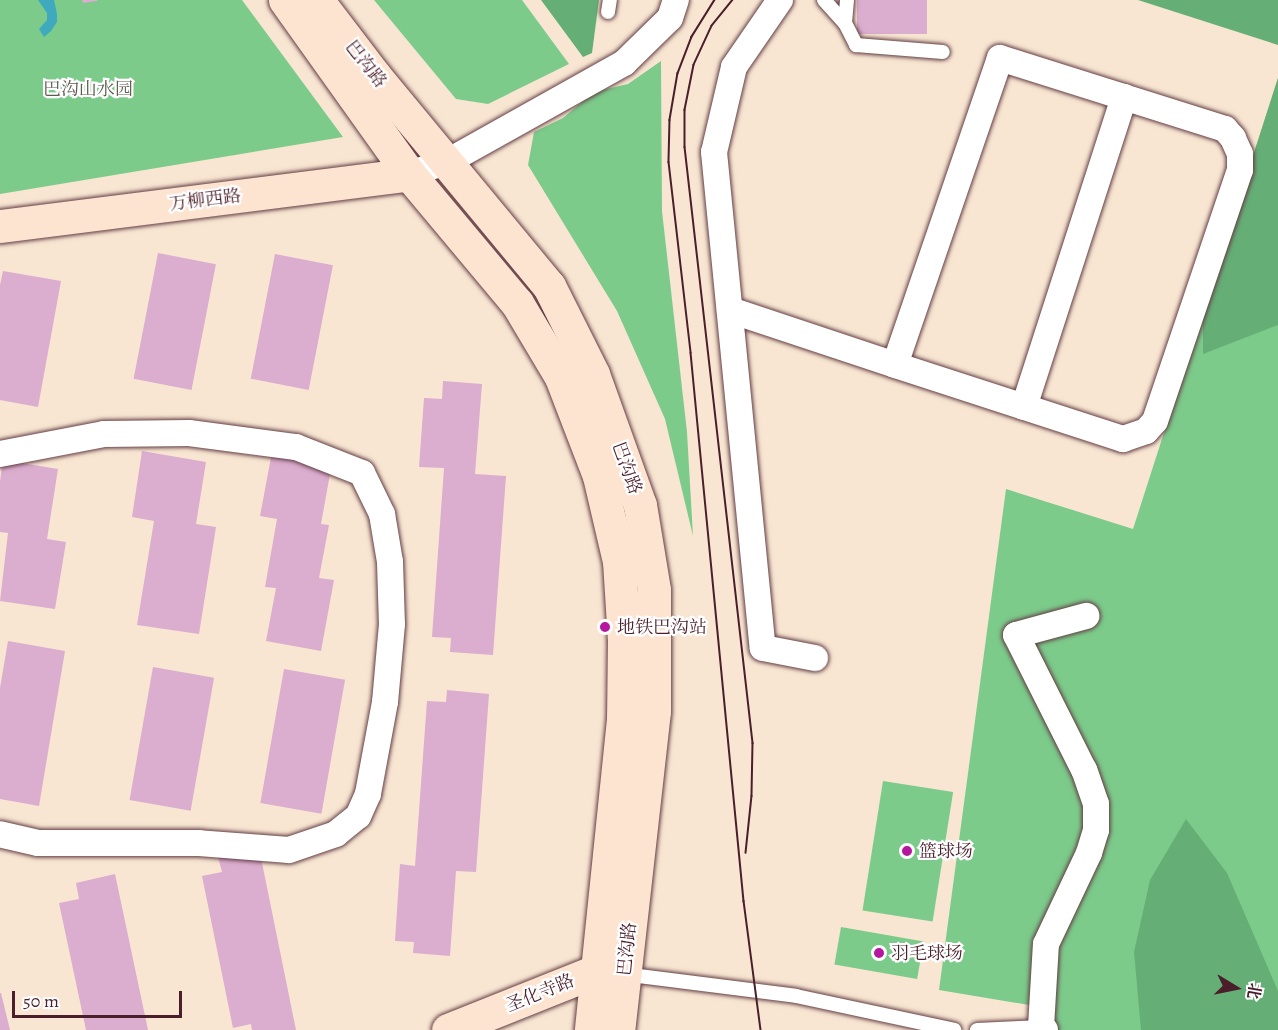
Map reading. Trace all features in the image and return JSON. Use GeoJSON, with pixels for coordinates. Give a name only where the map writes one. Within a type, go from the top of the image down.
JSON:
{"type":"FeatureCollection","features":[{"type":"Feature","properties":{"kind":"main road","name":"巴沟路"},"geometry":{"type":"LineString","coordinates":[[285,0],[409,174],[517,303],[561,377],[599,476],[617,551],[624,639],[623,719],[611,972],[618,1030]]}},
{"type":"Feature","properties":{"kind":"main road","name":"巴沟路"},"geometry":{"type":"LineString","coordinates":[[317,0],[375,76],[549,286],[593,374],[640,505],[654,590],[654,711],[611,972],[591,1030]]}},
{"type":"Feature","properties":{"kind":"main road","name":"万柳西路"},"geometry":{"type":"LineString","coordinates":[[0,226],[409,174]]}},
{"type":"Feature","properties":{"kind":"main road","name":"圣化寺路"},"geometry":{"type":"LineString","coordinates":[[448,1030],[611,972]]}},
{"type":"Feature","properties":{"kind":"street"},"geometry":{"type":"LineString","coordinates":[[409,174],[447,162],[624,63],[670,18],[675,0]]}},
{"type":"Feature","properties":{"kind":"street"},"geometry":{"type":"LineString","coordinates":[[780,0],[734,67],[714,152],[763,648],[815,658]]}},
{"type":"Feature","properties":{"kind":"street"},"geometry":{"type":"LineString","coordinates":[[730,310],[895,365],[1123,440],[1146,431],[1155,421],[1240,170],[1240,154],[1233,138],[1225,129],[1000,58],[895,365]]}},
{"type":"Feature","properties":{"kind":"street"},"geometry":{"type":"LineString","coordinates":[[1024,407],[1124,97]]}},
{"type":"Feature","properties":{"kind":"street"},"geometry":{"type":"LineString","coordinates":[[0,453],[104,434],[189,433],[296,447],[362,473],[382,514],[390,562],[392,624],[385,702],[368,794],[358,816],[336,834],[289,850],[199,843],[38,843],[0,834]]}},
{"type":"Feature","properties":{"kind":"street"},"geometry":{"type":"LineString","coordinates":[[1043,1028],[1046,944],[1089,853],[1096,830],[1096,804],[1084,770],[1016,635],[1086,616]]}},
{"type":"Feature","properties":{"kind":"lane"},"geometry":{"type":"LineString","coordinates":[[824,0],[845,22],[856,45],[943,52]]}},
{"type":"Feature","properties":{"kind":"lane"},"geometry":{"type":"LineString","coordinates":[[845,22],[847,0]]}},
{"type":"Feature","properties":{"kind":"lane"},"geometry":{"type":"LineString","coordinates":[[611,972],[796,996],[954,1030]]}},
{"type":"Feature","properties":{"kind":"lane"},"geometry":{"type":"LineString","coordinates":[[977,1030],[1043,1028]]}},
{"type":"Feature","properties":{"kind":"green space","name":"巴沟山水园"},"geometry":{"type":"Polygon","coordinates":[[[0,0],[242,0],[343,137],[0,194],[0,0]]]}},
{"type":"Feature","properties":{"kind":"green space"},"geometry":{"type":"Polygon","coordinates":[[[374,0],[522,0],[569,64],[488,104],[456,99],[374,0]]]}},
{"type":"Feature","properties":{"kind":"green space"},"geometry":{"type":"Polygon","coordinates":[[[541,0],[599,0],[592,53],[583,57],[541,0]]]}},
{"type":"Feature","properties":{"kind":"green space"},"geometry":{"type":"Polygon","coordinates":[[[1138,0],[1278,0],[1278,45],[1138,0]]]}},
{"type":"Feature","properties":{"kind":"green space"},"geometry":{"type":"Polygon","coordinates":[[[661,61],[662,211],[687,432],[693,536],[665,419],[617,311],[528,165],[534,132],[563,118],[594,92],[628,84],[661,61]]]}},
{"type":"Feature","properties":{"kind":"green space"},"geometry":{"type":"Polygon","coordinates":[[[1278,78],[1278,1030],[1052,1030],[1053,1009],[939,990],[1006,489],[1133,529],[1278,78]]]}},
{"type":"Feature","properties":{"kind":"green space"},"geometry":{"type":"Polygon","coordinates":[[[1278,78],[1278,325],[1203,354],[1203,312],[1278,78]]]}},
{"type":"Feature","properties":{"kind":"green space","name":"篮球场"},"geometry":{"type":"Polygon","coordinates":[[[883,781],[953,792],[933,921],[863,910],[883,781]]]}},
{"type":"Feature","properties":{"kind":"green space"},"geometry":{"type":"Polygon","coordinates":[[[1186,819],[1227,873],[1278,991],[1278,1030],[1141,1030],[1134,952],[1150,880],[1186,819]]]}},
{"type":"Feature","properties":{"kind":"green space","name":"羽毛球场"},"geometry":{"type":"Polygon","coordinates":[[[841,927],[924,942],[917,979],[834,964],[841,927]]]}},
{"type":"Feature","properties":{"kind":"water"},"geometry":{"type":"Polygon","coordinates":[[[38,0],[54,0],[57,14],[57,22],[44,37],[39,29],[47,20],[47,13],[38,0]]]}},
{"type":"Feature","properties":{"kind":"building"},"geometry":{"type":"Polygon","coordinates":[[[82,0],[97,0],[97,1],[83,3],[82,0]]]}},
{"type":"Feature","properties":{"kind":"building"},"geometry":{"type":"Polygon","coordinates":[[[857,0],[927,0],[927,34],[857,34],[857,0]]]}},
{"type":"Feature","properties":{"kind":"building"},"geometry":{"type":"Polygon","coordinates":[[[158,253],[216,264],[191,390],[134,379],[158,253]]]}},
{"type":"Feature","properties":{"kind":"building"},"geometry":{"type":"Polygon","coordinates":[[[275,254],[333,265],[309,390],[251,379],[275,254]]]}},
{"type":"Feature","properties":{"kind":"building"},"geometry":{"type":"Polygon","coordinates":[[[3,271],[61,281],[38,407],[0,400],[0,285],[3,271]]]}},
{"type":"Feature","properties":{"kind":"building"},"geometry":{"type":"Polygon","coordinates":[[[443,381],[482,384],[475,474],[506,476],[493,655],[450,652],[451,638],[432,637],[444,468],[419,467],[424,398],[442,399],[443,381]]]}},
{"type":"Feature","properties":{"kind":"building"},"geometry":{"type":"Polygon","coordinates":[[[142,451],[206,462],[196,524],[216,527],[199,634],[137,625],[154,521],[132,517],[142,451]]]}},
{"type":"Feature","properties":{"kind":"building"},"geometry":{"type":"Polygon","coordinates":[[[272,452],[332,463],[321,524],[329,525],[319,578],[334,580],[321,651],[266,641],[276,588],[265,587],[277,519],[260,516],[272,452]]]}},
{"type":"Feature","properties":{"kind":"building"},"geometry":{"type":"Polygon","coordinates":[[[3,460],[58,469],[47,539],[66,542],[55,609],[0,601],[8,533],[0,532],[0,481],[3,460]]]}},
{"type":"Feature","properties":{"kind":"building"},"geometry":{"type":"Polygon","coordinates":[[[8,641],[65,651],[39,806],[0,799],[0,688],[8,641]]]}},
{"type":"Feature","properties":{"kind":"building"},"geometry":{"type":"Polygon","coordinates":[[[153,667],[214,678],[191,811],[130,800],[153,667]]]}},
{"type":"Feature","properties":{"kind":"building"},"geometry":{"type":"Polygon","coordinates":[[[284,669],[345,680],[321,814],[260,803],[284,669]]]}},
{"type":"Feature","properties":{"kind":"building"},"geometry":{"type":"Polygon","coordinates":[[[447,690],[489,694],[476,872],[456,871],[450,956],[413,953],[414,942],[395,941],[400,864],[415,866],[427,701],[446,702],[447,690]]]}},
{"type":"Feature","properties":{"kind":"building"},"geometry":{"type":"Polygon","coordinates":[[[259,848],[296,1030],[252,1030],[251,1024],[233,1028],[202,876],[222,872],[218,857],[259,848]]]}},
{"type":"Feature","properties":{"kind":"building"},"geometry":{"type":"Polygon","coordinates":[[[115,874],[148,1030],[86,1030],[59,903],[79,899],[76,883],[115,874]]]}},
{"type":"Feature","properties":{"kind":"building"},"geometry":{"type":"Polygon","coordinates":[[[1,993],[10,1030],[0,1030],[1,993]]]}},
{"type":"Feature","properties":{"kind":"tram line"},"geometry":{"type":"LineString","coordinates":[[715,0],[692,37],[678,73],[670,120],[669,162],[691,353],[744,901],[761,1030]]}},
{"type":"Feature","properties":{"kind":"tram line"},"geometry":{"type":"LineString","coordinates":[[733,0],[712,26],[694,65],[685,110],[685,147],[753,743],[752,796],[746,853]]}},
{"type":"Feature","properties":{"kind":"place","name":"地铁巴沟站"},"geometry":{"type":"Point","coordinates":[605,627]}},
{"type":"Feature","properties":{"kind":"place","name":"篮球场"},"geometry":{"type":"Point","coordinates":[907,851]}},
{"type":"Feature","properties":{"kind":"place","name":"羽毛球场"},"geometry":{"type":"Point","coordinates":[879,953]}}]}
